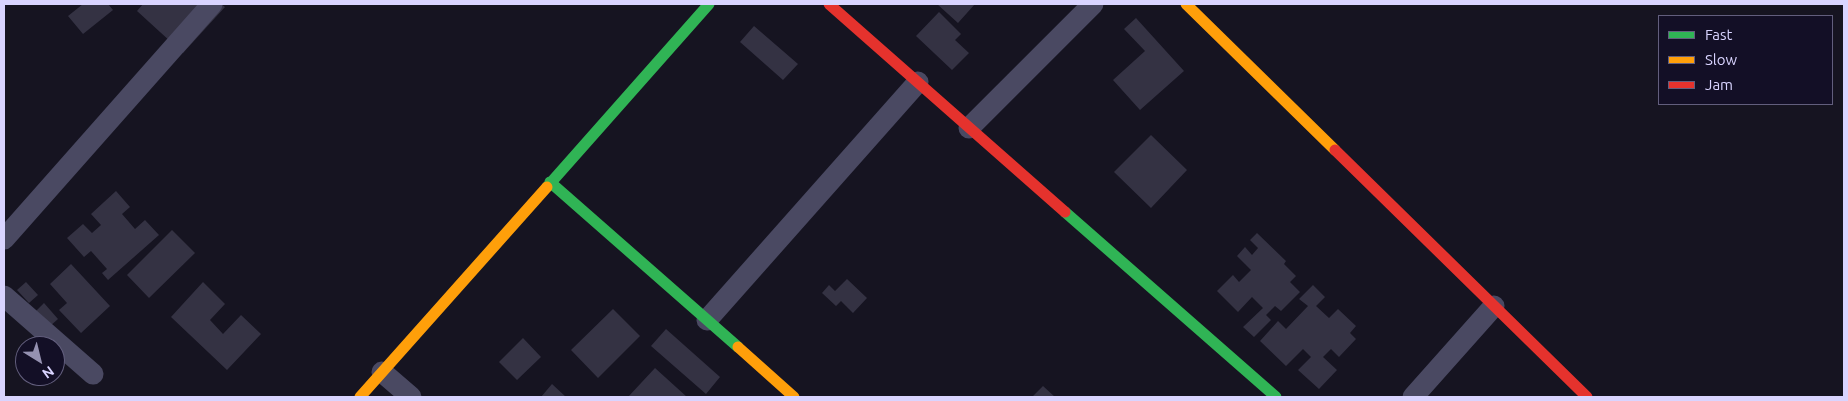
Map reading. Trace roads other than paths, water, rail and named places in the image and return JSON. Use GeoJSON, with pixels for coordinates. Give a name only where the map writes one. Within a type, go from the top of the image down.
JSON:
{"type":"FeatureCollection","features":[{"type":"Feature","properties":{"kind":"street"},"geometry":{"type":"LineString","coordinates":[[4,239],[212,4]]}},
{"type":"Feature","properties":{"kind":"street"},"geometry":{"type":"LineString","coordinates":[[360,397],[709,4]]}},
{"type":"Feature","properties":{"kind":"street"},"geometry":{"type":"LineString","coordinates":[[829,4],[1268,395]]}},
{"type":"Feature","properties":{"kind":"street"},"geometry":{"type":"LineString","coordinates":[[969,128],[1093,4]]}},
{"type":"Feature","properties":{"kind":"street"},"geometry":{"type":"LineString","coordinates":[[1186,4],[1587,397]]}},
{"type":"Feature","properties":{"kind":"street"},"geometry":{"type":"LineString","coordinates":[[707,320],[918,82]]}},
{"type":"Feature","properties":{"kind":"street"},"geometry":{"type":"LineString","coordinates":[[550,182],[794,397]]}},
{"type":"Feature","properties":{"kind":"street"},"geometry":{"type":"LineString","coordinates":[[4,296],[93,374]]}},
{"type":"Feature","properties":{"kind":"street"},"geometry":{"type":"LineString","coordinates":[[1413,397],[1494,306]]}},
{"type":"Feature","properties":{"kind":"street"},"geometry":{"type":"LineString","coordinates":[[382,372],[411,397]]}}]}
